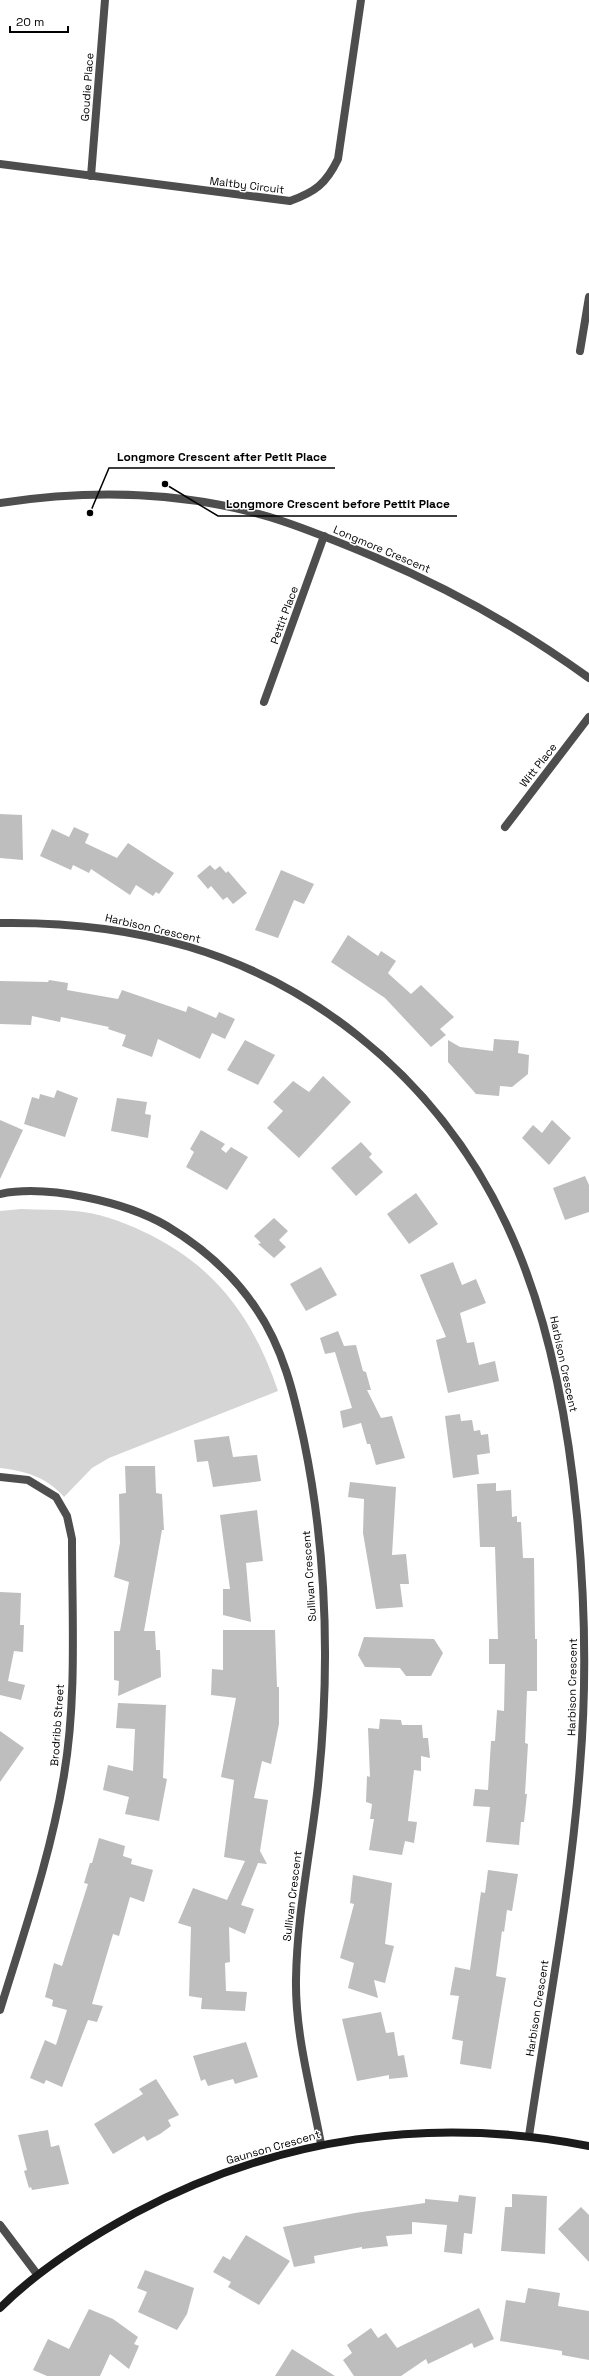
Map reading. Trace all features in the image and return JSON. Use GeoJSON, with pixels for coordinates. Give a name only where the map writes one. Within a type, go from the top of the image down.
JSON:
{"type":"FeatureCollection","features":[{"type":"Feature","properties":{"kind":"street","name":"Goudie Place"},"geometry":{"type":"LineString","coordinates":[[91,176],[105,0]]}},
{"type":"Feature","properties":{"kind":"street","name":"Maltby Circuit"},"geometry":{"type":"LineString","coordinates":[[0,164],[290,201],[312,193],[330,174],[338,159],[361,0]]}},
{"type":"Feature","properties":{"kind":"street"},"geometry":{"type":"LineString","coordinates":[[580,352],[589,297]]}},
{"type":"Feature","properties":{"kind":"street","name":"Longmore Crescent"},"geometry":{"type":"LineString","coordinates":[[0,503],[68,494],[99,493],[162,496],[237,509],[281,521],[324,536],[431,582],[501,620],[589,678]]}},
{"type":"Feature","properties":{"kind":"street","name":"Pettit Place"},"geometry":{"type":"LineString","coordinates":[[264,702],[324,536]]}},
{"type":"Feature","properties":{"kind":"street","name":"Witt Place"},"geometry":{"type":"LineString","coordinates":[[505,827],[589,718]]}},
{"type":"Feature","properties":{"kind":"street","name":"Harbison Crescent"},"geometry":{"type":"LineString","coordinates":[[0,923],[39,922],[109,928],[178,942],[210,953],[273,980],[332,1015],[391,1063],[433,1107],[474,1164],[508,1225],[535,1293],[557,1374],[573,1470],[582,1568],[584,1618],[583,1718],[580,1769],[569,1871],[529,2136]]}},
{"type":"Feature","properties":{"kind":"street","name":"Sullivan Crescent"},"geometry":{"type":"LineString","coordinates":[[0,1194],[40,1192],[113,1204],[155,1219],[193,1242],[227,1271],[255,1306],[278,1347],[294,1392],[311,1476],[321,1562],[325,1651],[322,1740],[298,1932],[296,1982],[300,2032],[321,2144]]}},
{"type":"Feature","properties":{"kind":"street","name":"Brodribb Street"},"geometry":{"type":"LineString","coordinates":[[0,1477],[28,1480],[56,1497],[67,1516],[72,1539],[72,1704],[65,1773],[51,1843],[0,2010]]}},
{"type":"Feature","properties":{"kind":"street","name":"Gaunson Crescent"},"geometry":{"type":"LineString","coordinates":[[0,2308],[37,2274],[105,2229],[175,2192],[229,2170],[321,2144],[400,2133],[452,2131],[529,2136],[589,2146]]}},
{"type":"Feature","properties":{"kind":"street"},"geometry":{"type":"LineString","coordinates":[[0,2225],[37,2274]]}},
{"type":"Feature","properties":{"kind":"shaded area"},"geometry":{"type":"Polygon","coordinates":[[[21,1209],[75,1211],[109,1218],[142,1231],[167,1244],[190,1260],[210,1277],[228,1296],[243,1317],[268,1364],[278,1391],[109,1458],[92,1468],[64,1497],[50,1484],[35,1476],[0,1468],[0,1211],[21,1209]]]}},
{"type":"Feature","properties":{"kind":"building"},"geometry":{"type":"Polygon","coordinates":[[[0,814],[22,815],[23,860],[0,858],[0,814]]]}},
{"type":"Feature","properties":{"kind":"building"},"geometry":{"type":"Polygon","coordinates":[[[74,827],[89,834],[85,843],[117,858],[128,843],[174,873],[159,894],[156,892],[153,896],[136,885],[130,895],[91,869],[89,873],[73,865],[71,870],[40,856],[52,829],[69,837],[74,827]]]}},
{"type":"Feature","properties":{"kind":"building"},"geometry":{"type":"Polygon","coordinates":[[[210,865],[215,870],[220,866],[226,873],[228,871],[247,893],[233,904],[227,897],[223,900],[211,886],[208,889],[197,876],[210,865]]]}},
{"type":"Feature","properties":{"kind":"building"},"geometry":{"type":"Polygon","coordinates":[[[281,870],[314,884],[304,904],[294,900],[278,938],[255,930],[281,870]]]}},
{"type":"Feature","properties":{"kind":"building"},"geometry":{"type":"Polygon","coordinates":[[[348,935],[378,956],[381,951],[396,961],[388,973],[391,976],[411,994],[421,985],[454,1017],[440,1029],[446,1035],[431,1047],[385,998],[331,962],[348,935]]]}},
{"type":"Feature","properties":{"kind":"building"},"geometry":{"type":"Polygon","coordinates":[[[49,980],[68,983],[67,990],[118,999],[122,990],[186,1012],[188,1006],[216,1018],[219,1012],[235,1019],[225,1039],[212,1033],[200,1059],[158,1039],[152,1057],[122,1046],[126,1035],[108,1029],[109,1027],[61,1017],[60,1022],[32,1016],[31,1025],[0,1024],[0,981],[48,982],[49,980]]]}},
{"type":"Feature","properties":{"kind":"building"},"geometry":{"type":"Polygon","coordinates":[[[494,1039],[519,1041],[518,1053],[529,1055],[528,1074],[512,1087],[500,1086],[499,1096],[476,1094],[448,1062],[448,1040],[460,1047],[493,1051],[494,1039]]]}},
{"type":"Feature","properties":{"kind":"building"},"geometry":{"type":"Polygon","coordinates":[[[245,1040],[275,1055],[258,1085],[227,1070],[245,1040]]]}},
{"type":"Feature","properties":{"kind":"building"},"geometry":{"type":"Polygon","coordinates":[[[323,1076],[351,1102],[299,1158],[267,1128],[283,1111],[273,1102],[293,1081],[309,1092],[323,1076]]]}},
{"type":"Feature","properties":{"kind":"building"},"geometry":{"type":"Polygon","coordinates":[[[57,1090],[78,1098],[65,1137],[24,1124],[32,1097],[39,1099],[40,1094],[54,1098],[57,1090]]]}},
{"type":"Feature","properties":{"kind":"building"},"geometry":{"type":"Polygon","coordinates":[[[117,1098],[147,1102],[145,1114],[151,1115],[148,1138],[111,1131],[117,1098]]]}},
{"type":"Feature","properties":{"kind":"building"},"geometry":{"type":"Polygon","coordinates":[[[0,1120],[23,1130],[0,1179],[0,1120]]]}},
{"type":"Feature","properties":{"kind":"building"},"geometry":{"type":"Polygon","coordinates":[[[552,1120],[571,1138],[549,1165],[522,1138],[533,1125],[542,1133],[552,1120]]]}},
{"type":"Feature","properties":{"kind":"building"},"geometry":{"type":"Polygon","coordinates":[[[201,1130],[225,1144],[221,1149],[226,1153],[231,1147],[248,1157],[227,1190],[186,1167],[194,1152],[190,1149],[201,1130]]]}},
{"type":"Feature","properties":{"kind":"building"},"geometry":{"type":"Polygon","coordinates":[[[361,1142],[372,1154],[369,1157],[383,1172],[356,1196],[331,1168],[361,1142]]]}},
{"type":"Feature","properties":{"kind":"building"},"geometry":{"type":"Polygon","coordinates":[[[585,1176],[589,1185],[589,1212],[565,1220],[553,1188],[585,1176]]]}},
{"type":"Feature","properties":{"kind":"building"},"geometry":{"type":"Polygon","coordinates":[[[416,1193],[438,1224],[409,1244],[387,1214],[416,1193]]]}},
{"type":"Feature","properties":{"kind":"building"},"geometry":{"type":"Polygon","coordinates":[[[274,1218],[288,1231],[279,1240],[286,1247],[274,1258],[258,1244],[261,1243],[254,1236],[274,1218]]]}},
{"type":"Feature","properties":{"kind":"building"},"geometry":{"type":"Polygon","coordinates":[[[453,1262],[462,1285],[476,1279],[486,1303],[460,1313],[467,1343],[474,1342],[479,1365],[495,1361],[499,1381],[448,1393],[436,1340],[446,1337],[420,1275],[453,1262]]]}},
{"type":"Feature","properties":{"kind":"building"},"geometry":{"type":"Polygon","coordinates":[[[321,1267],[337,1295],[306,1311],[290,1284],[321,1267]]]}},
{"type":"Feature","properties":{"kind":"building"},"geometry":{"type":"Polygon","coordinates":[[[338,1331],[344,1346],[356,1345],[363,1371],[366,1372],[371,1390],[367,1390],[381,1418],[392,1416],[405,1458],[376,1465],[370,1444],[367,1444],[361,1423],[343,1428],[340,1411],[352,1408],[335,1352],[325,1354],[320,1338],[338,1331]]]}},
{"type":"Feature","properties":{"kind":"building"},"geometry":{"type":"Polygon","coordinates":[[[460,1414],[461,1421],[472,1420],[474,1431],[480,1430],[481,1435],[488,1434],[490,1453],[477,1455],[479,1474],[453,1478],[445,1416],[460,1414]]]}},
{"type":"Feature","properties":{"kind":"building"},"geometry":{"type":"Polygon","coordinates":[[[229,1436],[233,1457],[257,1455],[261,1481],[213,1487],[208,1461],[197,1462],[194,1440],[229,1436]]]}},
{"type":"Feature","properties":{"kind":"building"},"geometry":{"type":"Polygon","coordinates":[[[125,1466],[155,1466],[156,1493],[162,1494],[164,1530],[162,1530],[144,1631],[155,1631],[156,1650],[160,1650],[161,1677],[118,1696],[119,1681],[114,1680],[114,1631],[120,1631],[129,1582],[114,1577],[120,1543],[119,1494],[126,1493],[125,1466]]]}},
{"type":"Feature","properties":{"kind":"building"},"geometry":{"type":"Polygon","coordinates":[[[350,1482],[396,1487],[392,1555],[406,1554],[409,1584],[400,1584],[403,1607],[376,1609],[363,1533],[364,1499],[348,1497],[350,1482]]]}},
{"type":"Feature","properties":{"kind":"building"},"geometry":{"type":"Polygon","coordinates":[[[496,1483],[496,1491],[511,1490],[512,1517],[517,1516],[517,1522],[521,1522],[523,1558],[534,1558],[537,1691],[527,1691],[525,1743],[528,1744],[525,1794],[527,1794],[524,1822],[521,1822],[519,1845],[486,1842],[490,1807],[473,1806],[475,1789],[488,1790],[491,1741],[495,1741],[497,1710],[504,1711],[505,1664],[489,1664],[489,1639],[498,1639],[495,1547],[480,1547],[477,1484],[496,1483]]]}},
{"type":"Feature","properties":{"kind":"building"},"geometry":{"type":"Polygon","coordinates":[[[257,1510],[263,1561],[246,1563],[251,1622],[223,1615],[223,1589],[230,1589],[220,1515],[257,1510]]]}},
{"type":"Feature","properties":{"kind":"building"},"geometry":{"type":"Polygon","coordinates":[[[0,1592],[21,1593],[20,1625],[24,1625],[23,1652],[14,1651],[8,1681],[25,1685],[21,1700],[0,1695],[0,1592]]]}},
{"type":"Feature","properties":{"kind":"building"},"geometry":{"type":"Polygon","coordinates":[[[223,1630],[275,1630],[277,1687],[279,1687],[279,1724],[271,1764],[262,1761],[254,1798],[268,1800],[260,1851],[267,1864],[258,1863],[241,1905],[254,1909],[245,1934],[229,1927],[230,1962],[225,1963],[226,1991],[247,1992],[245,2011],[201,2009],[202,1998],[189,1996],[191,1927],[178,1923],[193,1888],[227,1900],[245,1861],[224,1857],[234,1780],[221,1777],[236,1698],[211,1695],[212,1669],[223,1670],[223,1630]]]}},
{"type":"Feature","properties":{"kind":"building"},"geometry":{"type":"Polygon","coordinates":[[[364,1637],[434,1639],[443,1653],[431,1676],[406,1676],[400,1668],[365,1667],[358,1655],[364,1637]]]}},
{"type":"Feature","properties":{"kind":"building"},"geometry":{"type":"Polygon","coordinates":[[[118,1703],[166,1705],[163,1778],[167,1779],[159,1821],[125,1814],[129,1797],[103,1790],[108,1765],[133,1771],[135,1729],[116,1728],[118,1703]]]}},
{"type":"Feature","properties":{"kind":"building"},"geometry":{"type":"Polygon","coordinates":[[[380,1719],[401,1720],[402,1725],[422,1725],[423,1738],[428,1738],[430,1758],[421,1756],[421,1771],[414,1770],[408,1821],[417,1822],[414,1843],[405,1841],[402,1855],[369,1850],[374,1819],[370,1819],[372,1804],[366,1802],[367,1776],[370,1777],[368,1728],[379,1729],[380,1719]]]}},
{"type":"Feature","properties":{"kind":"building"},"geometry":{"type":"Polygon","coordinates":[[[0,1731],[24,1748],[0,1782],[0,1731]]]}},
{"type":"Feature","properties":{"kind":"building"},"geometry":{"type":"Polygon","coordinates":[[[99,1838],[125,1846],[123,1856],[132,1859],[131,1864],[153,1870],[144,1902],[130,1897],[119,1936],[113,1934],[92,2004],[103,2006],[97,2022],[88,2020],[62,2087],[46,2080],[44,2084],[30,2078],[45,2040],[56,2045],[67,2010],[52,2006],[53,2000],[45,1997],[54,1963],[62,1966],[88,1884],[84,1883],[90,1863],[92,1863],[99,1838]]]}},
{"type":"Feature","properties":{"kind":"building"},"geometry":{"type":"Polygon","coordinates":[[[488,1870],[518,1874],[512,1911],[507,1910],[504,1932],[502,1931],[496,1976],[506,1978],[491,2069],[460,2064],[463,2041],[452,2039],[459,1996],[450,1995],[455,1967],[470,1970],[481,1892],[485,1893],[488,1870]]]}},
{"type":"Feature","properties":{"kind":"building"},"geometry":{"type":"Polygon","coordinates":[[[353,1875],[392,1883],[385,1944],[394,1946],[385,1983],[374,1980],[378,1998],[348,1988],[354,1963],[340,1958],[354,1904],[350,1903],[353,1875]]]}},
{"type":"Feature","properties":{"kind":"building"},"geometry":{"type":"Polygon","coordinates":[[[381,2012],[386,2033],[394,2032],[398,2056],[404,2055],[408,2077],[389,2079],[389,2075],[357,2081],[342,2019],[381,2012]]]}},
{"type":"Feature","properties":{"kind":"building"},"geometry":{"type":"Polygon","coordinates":[[[246,2042],[258,2077],[235,2084],[233,2079],[208,2086],[205,2079],[201,2081],[193,2056],[246,2042]]]}},
{"type":"Feature","properties":{"kind":"building"},"geometry":{"type":"Polygon","coordinates":[[[156,2079],[179,2115],[168,2120],[171,2126],[160,2134],[147,2141],[144,2136],[113,2154],[94,2124],[143,2094],[139,2089],[156,2079]]]}},
{"type":"Feature","properties":{"kind":"building"},"geometry":{"type":"Polygon","coordinates":[[[48,2130],[51,2147],[59,2145],[69,2184],[32,2190],[31,2187],[29,2188],[24,2171],[27,2170],[18,2135],[48,2130]]]}},
{"type":"Feature","properties":{"kind":"building"},"geometry":{"type":"Polygon","coordinates":[[[512,2194],[547,2196],[545,2254],[501,2251],[505,2207],[512,2207],[512,2194]]]}},
{"type":"Feature","properties":{"kind":"building"},"geometry":{"type":"Polygon","coordinates":[[[459,2195],[476,2197],[472,2234],[464,2233],[462,2254],[444,2252],[447,2225],[412,2222],[412,2234],[386,2236],[388,2246],[362,2249],[362,2247],[314,2256],[315,2263],[294,2267],[283,2227],[355,2213],[425,2203],[425,2199],[458,2202],[459,2195]]]}},
{"type":"Feature","properties":{"kind":"building"},"geometry":{"type":"Polygon","coordinates":[[[581,2207],[589,2215],[589,2262],[558,2229],[581,2207]]]}},
{"type":"Feature","properties":{"kind":"building"},"geometry":{"type":"Polygon","coordinates":[[[246,2235],[290,2261],[259,2305],[228,2287],[231,2282],[213,2272],[223,2256],[230,2260],[246,2235]]]}},
{"type":"Feature","properties":{"kind":"building"},"geometry":{"type":"Polygon","coordinates":[[[145,2270],[194,2288],[187,2314],[177,2330],[138,2312],[147,2292],[137,2288],[145,2270]]]}},
{"type":"Feature","properties":{"kind":"building"},"geometry":{"type":"Polygon","coordinates":[[[528,2288],[560,2293],[558,2306],[589,2311],[589,2360],[562,2355],[562,2351],[500,2341],[506,2300],[525,2303],[528,2288]]]}},
{"type":"Feature","properties":{"kind":"building"},"geometry":{"type":"Polygon","coordinates":[[[479,2308],[494,2339],[474,2348],[472,2343],[428,2364],[426,2359],[401,2376],[354,2376],[343,2360],[352,2353],[347,2345],[371,2328],[378,2338],[386,2333],[397,2348],[479,2308]]]}},
{"type":"Feature","properties":{"kind":"building"},"geometry":{"type":"Polygon","coordinates":[[[89,2309],[113,2319],[138,2337],[134,2344],[139,2346],[129,2369],[110,2354],[100,2376],[47,2376],[33,2370],[48,2339],[69,2349],[89,2309]]]}},
{"type":"Feature","properties":{"kind":"building"},"geometry":{"type":"Polygon","coordinates":[[[292,2349],[335,2376],[275,2376],[292,2349]]]}},
{"type":"Feature","properties":{"kind":"place","name":"Longmore Crescent before Pettit Place"},"geometry":{"type":"Point","coordinates":[165,484]}},
{"type":"Feature","properties":{"kind":"place","name":"Longmore Crescent after Petit Place"},"geometry":{"type":"Point","coordinates":[90,513]}}]}
